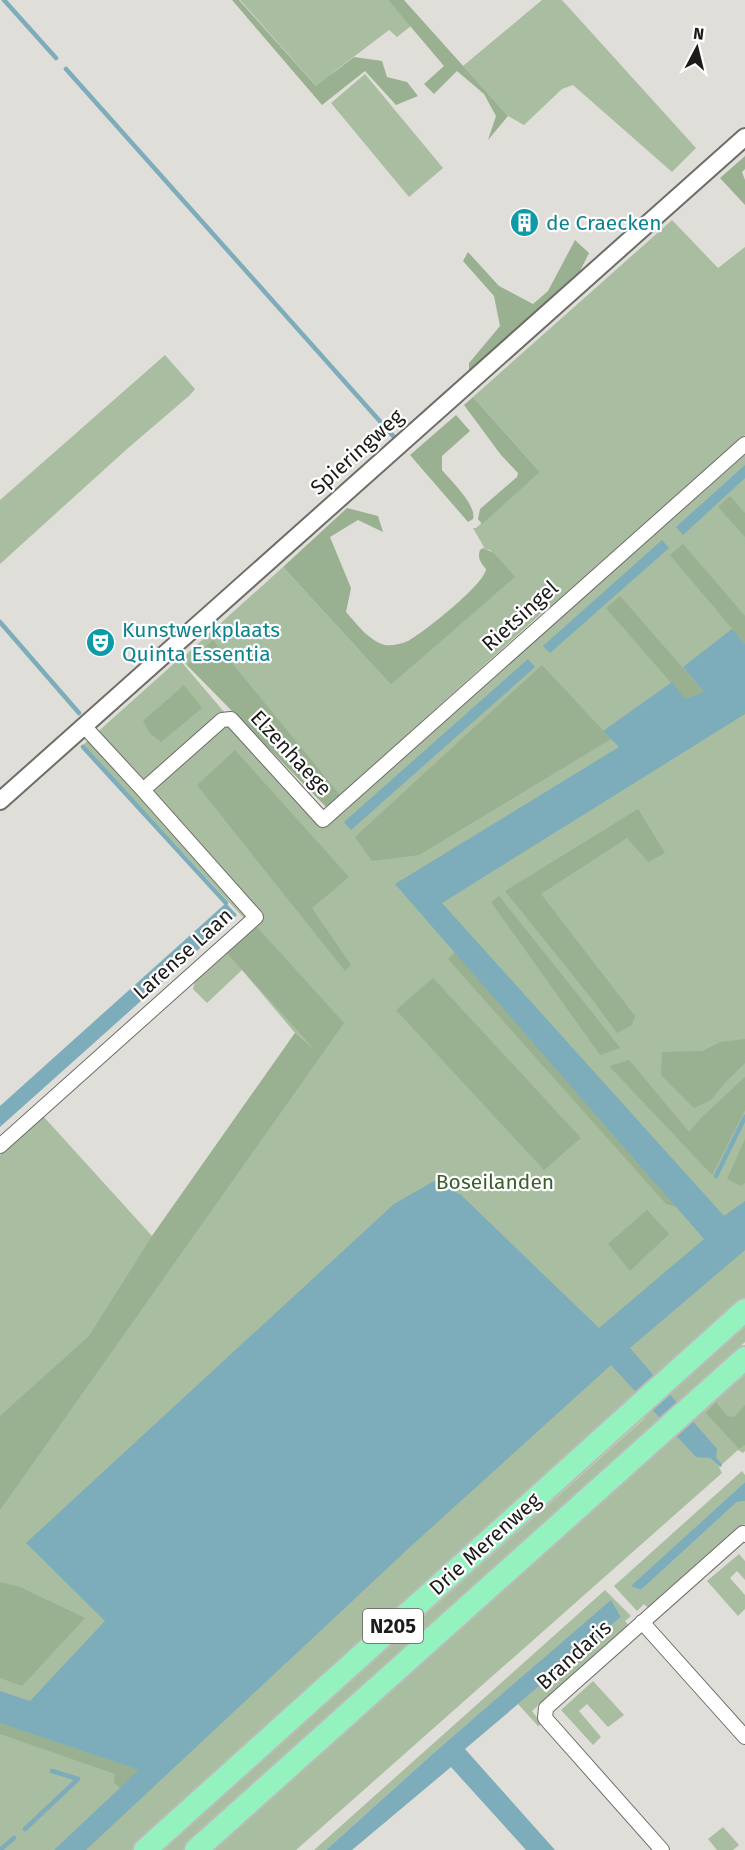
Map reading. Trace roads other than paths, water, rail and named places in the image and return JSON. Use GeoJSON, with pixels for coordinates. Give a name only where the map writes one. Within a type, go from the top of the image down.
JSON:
{"type":"FeatureCollection","features":[{"type":"Feature","properties":{"kind":"highway","name":"Drie Merenweg"},"geometry":{"type":"LineString","coordinates":[[145,1850],[745,1310]]}},
{"type":"Feature","properties":{"kind":"highway","name":"Drie Merenweg"},"geometry":{"type":"LineString","coordinates":[[196,1850],[745,1358]]}},
{"type":"Feature","properties":{"kind":"street","name":"Spieringweg"},"geometry":{"type":"LineString","coordinates":[[0,801],[745,137]]}},
{"type":"Feature","properties":{"kind":"street","name":"Rietsingel"},"geometry":{"type":"LineString","coordinates":[[323,820],[745,444]]}},
{"type":"Feature","properties":{"kind":"street","name":"Elzenhaege"},"geometry":{"type":"LineString","coordinates":[[144,789],[222,720],[231,719],[323,820]]}},
{"type":"Feature","properties":{"kind":"street","name":"Larense Laan"},"geometry":{"type":"LineString","coordinates":[[0,1146],[256,917],[144,789],[84,726]]}},
{"type":"Feature","properties":{"kind":"street","name":"Brandaris"},"geometry":{"type":"LineString","coordinates":[[662,1850],[545,1718],[546,1708],[744,1534]]}},
{"type":"Feature","properties":{"kind":"street"},"geometry":{"type":"LineString","coordinates":[[642,1622],[745,1737]]}},
{"type":"Feature","properties":{"kind":"water"},"geometry":{"type":"Polygon","coordinates":[[[745,465],[745,478],[683,535],[676,527],[745,465]]]}},
{"type":"Feature","properties":{"kind":"water"},"geometry":{"type":"Polygon","coordinates":[[[662,540],[669,548],[550,653],[543,646],[662,540]]]}},
{"type":"Feature","properties":{"kind":"water"},"geometry":{"type":"Polygon","coordinates":[[[732,629],[745,644],[745,714],[442,903],[724,1216],[745,1201],[745,1250],[630,1348],[717,1449],[716,1457],[721,1467],[710,1458],[696,1457],[611,1365],[410,1547],[86,1850],[54,1850],[139,1770],[0,1723],[0,1691],[30,1701],[105,1621],[26,1543],[394,1204],[434,1181],[461,1195],[599,1328],[704,1239],[395,884],[619,747],[603,731],[672,682],[685,699],[704,692],[683,667],[732,629]]]}},
{"type":"Feature","properties":{"kind":"water"},"geometry":{"type":"Polygon","coordinates":[[[528,659],[535,667],[351,830],[344,822],[528,659]]]}},
{"type":"Feature","properties":{"kind":"water"},"geometry":{"type":"Polygon","coordinates":[[[226,903],[237,915],[0,1127],[0,1106],[226,903]]]}},
{"type":"Feature","properties":{"kind":"water"},"geometry":{"type":"Polygon","coordinates":[[[745,1482],[745,1501],[737,1502],[641,1590],[631,1586],[745,1482]]]}},
{"type":"Feature","properties":{"kind":"water"},"geometry":{"type":"Polygon","coordinates":[[[611,1600],[621,1617],[465,1749],[555,1850],[526,1850],[451,1767],[352,1850],[326,1850],[437,1750],[611,1600]]]}},
{"type":"Feature","properties":{"kind":"waterway"},"geometry":{"type":"LineString","coordinates":[[4,0],[56,58]]}},
{"type":"Feature","properties":{"kind":"waterway"},"geometry":{"type":"LineString","coordinates":[[66,69],[394,437]]}},
{"type":"Feature","properties":{"kind":"waterway"},"geometry":{"type":"LineString","coordinates":[[0,622],[79,713]]}},
{"type":"Feature","properties":{"kind":"waterway"},"geometry":{"type":"LineString","coordinates":[[83,747],[226,903]]}},
{"type":"Feature","properties":{"kind":"waterway"},"geometry":{"type":"LineString","coordinates":[[716,1176],[745,1117]]}},
{"type":"Feature","properties":{"kind":"waterway"},"geometry":{"type":"LineString","coordinates":[[25,1829],[78,1779],[52,1771]]}},
{"type":"Feature","properties":{"kind":"waterway"},"geometry":{"type":"LineString","coordinates":[[0,1850],[14,1838]]}},
{"type":"Feature","properties":{"kind":"place","name":"de Craecken"},"geometry":{"type":"Point","coordinates":[525,223]}},
{"type":"Feature","properties":{"kind":"place","name":"Kunstwerkplaats Quinta Essentia"},"geometry":{"type":"Point","coordinates":[101,642]}},
{"type":"Feature","properties":{"kind":"park label","name":"Boseilanden"},"geometry":{"type":"Point","coordinates":[495,1182]}}]}
